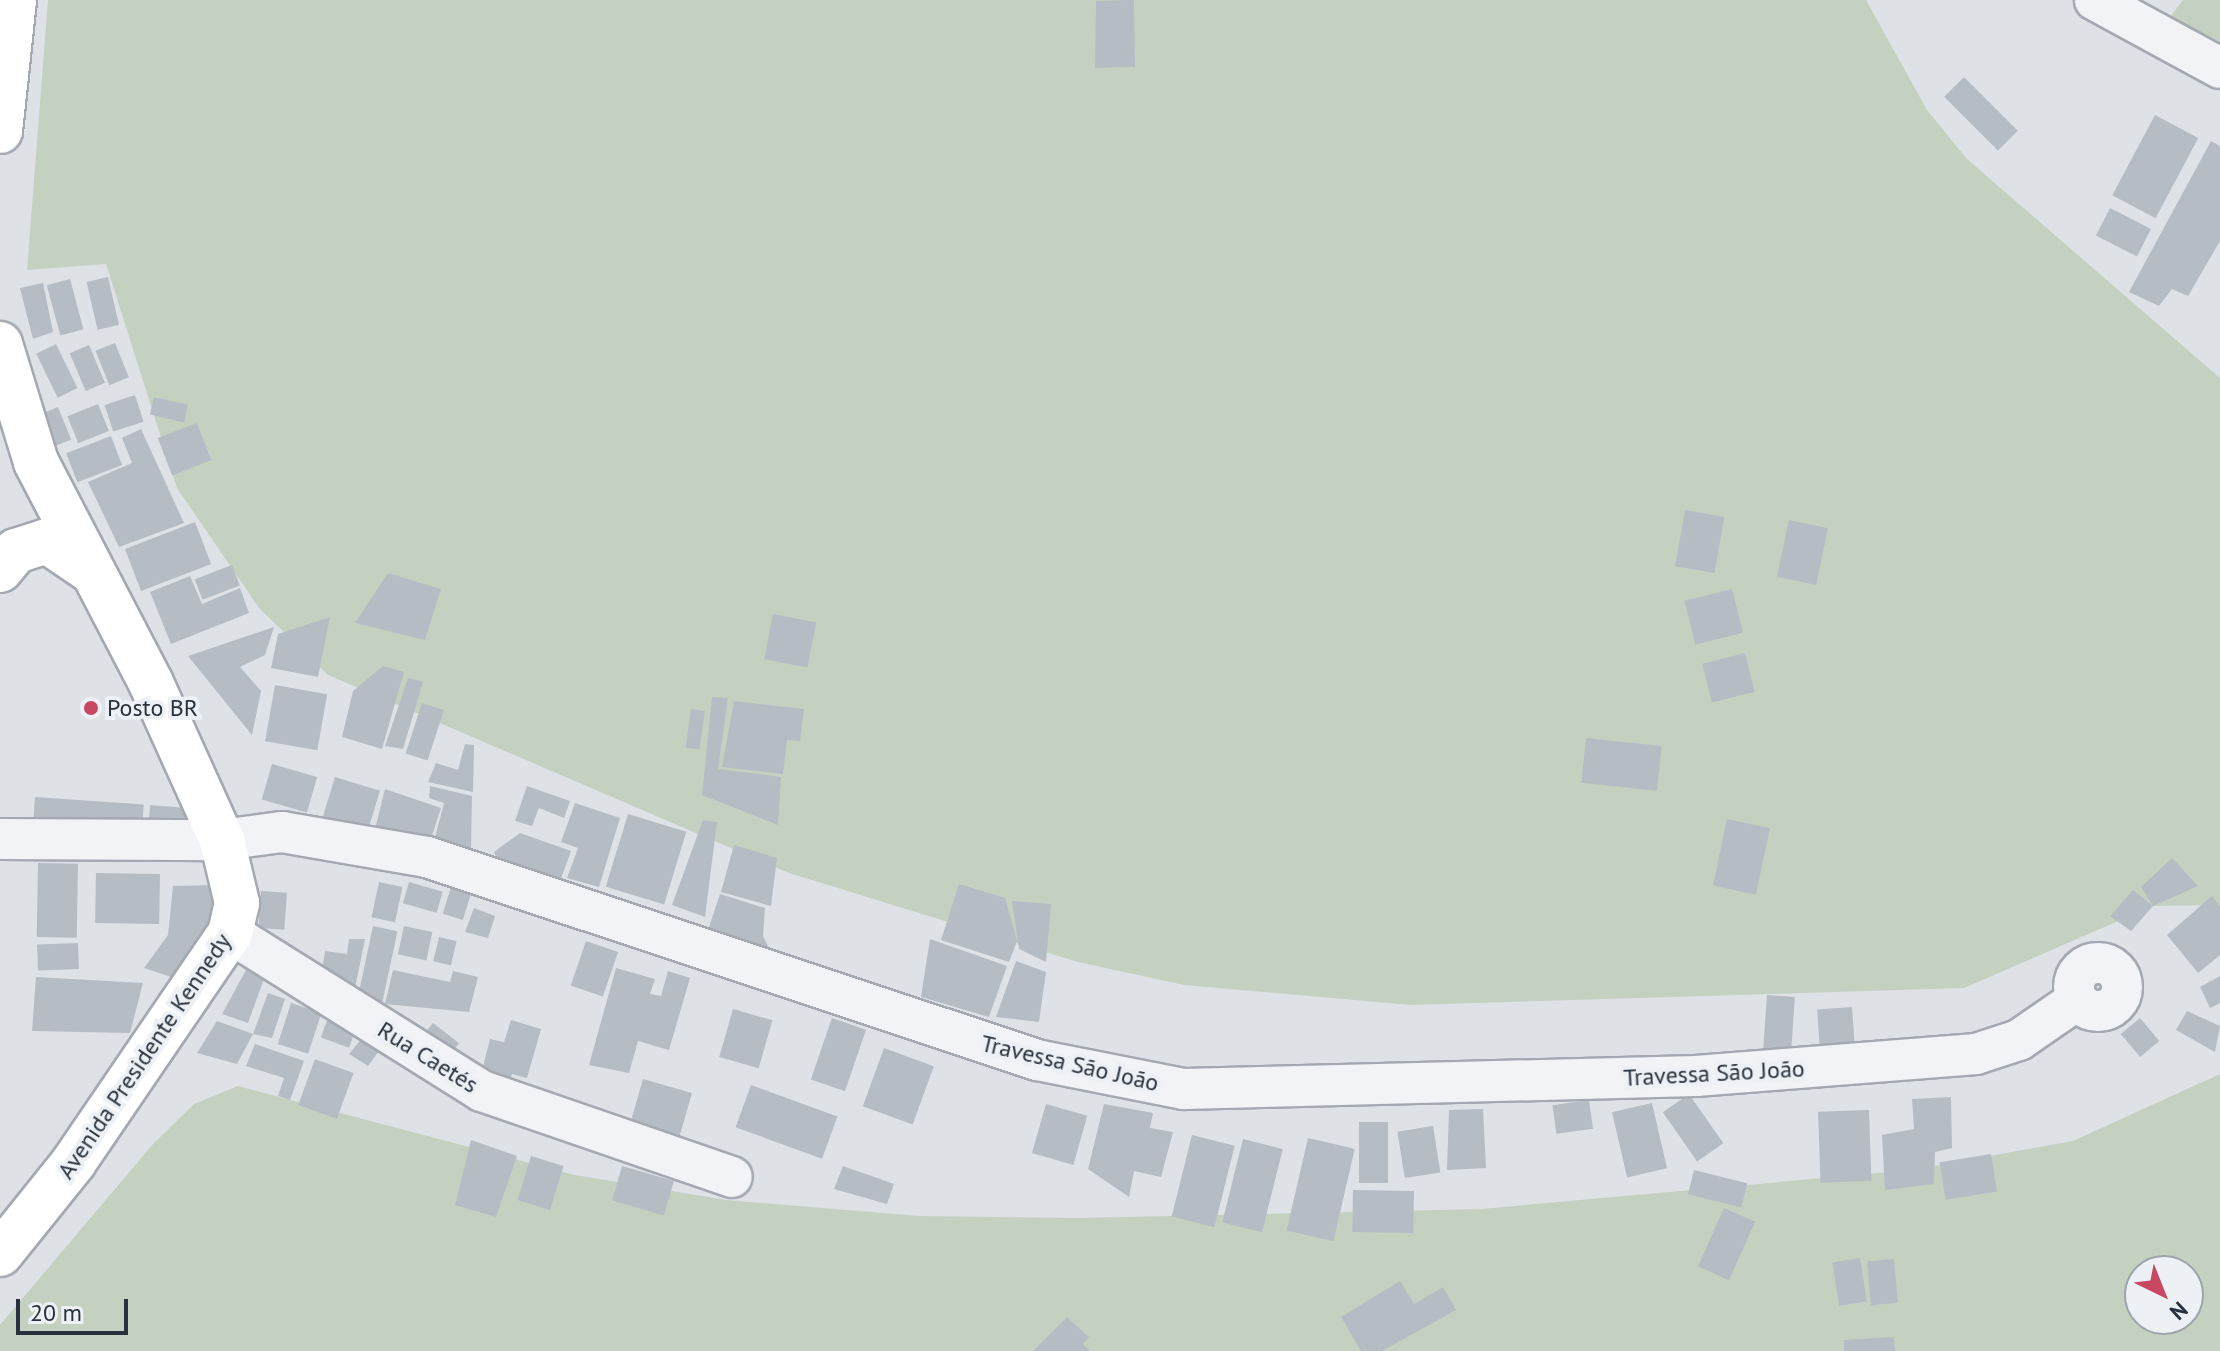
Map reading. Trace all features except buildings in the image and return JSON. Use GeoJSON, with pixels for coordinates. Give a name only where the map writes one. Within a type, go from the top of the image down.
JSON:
{"type":"FeatureCollection","features":[{"type":"Feature","properties":{"kind":"main road"},"geometry":{"type":"LineString","coordinates":[[0,131],[14,0]]}},
{"type":"Feature","properties":{"kind":"main road","name":"Avenida Presidente Kennedy"},"geometry":{"type":"LineString","coordinates":[[0,344],[36,462],[222,840],[237,885],[230,933],[74,1162],[0,1254]]}},
{"type":"Feature","properties":{"kind":"main road"},"geometry":{"type":"LineString","coordinates":[[0,570],[16,551],[47,541],[91,571]]}},
{"type":"Feature","properties":{"kind":"street"},"geometry":{"type":"LineString","coordinates":[[2095,0],[2220,68]]}},
{"type":"Feature","properties":{"kind":"street","name":"Travessa São João"},"geometry":{"type":"LineString","coordinates":[[222,840],[304,834],[427,857],[1037,1060],[1184,1089],[1696,1076],[1976,1054],[2019,1040],[2077,1000]]}},
{"type":"Feature","properties":{"kind":"street"},"geometry":{"type":"LineString","coordinates":[[0,839],[222,840]]}},
{"type":"Feature","properties":{"kind":"street","name":"Rua Caetés"},"geometry":{"type":"LineString","coordinates":[[230,933],[482,1091],[732,1177]]}},
{"type":"Feature","properties":{"kind":"green space"},"geometry":{"type":"Polygon","coordinates":[[[48,0],[1866,0],[1927,110],[1967,159],[2220,378],[2220,905],[2153,906],[1964,988],[1411,1005],[1184,985],[1078,962],[789,873],[328,675],[259,608],[177,488],[106,264],[27,270],[48,0]]]}},
{"type":"Feature","properties":{"kind":"green space"},"geometry":{"type":"Polygon","coordinates":[[[2183,0],[2220,0],[2220,42],[2170,17],[2183,0]]]}},
{"type":"Feature","properties":{"kind":"green space"},"geometry":{"type":"Polygon","coordinates":[[[2220,1074],[2220,1351],[0,1351],[0,1325],[153,1144],[194,1104],[238,1086],[575,1175],[726,1200],[919,1216],[1077,1218],[1481,1209],[1911,1170],[2073,1141],[2220,1074]]]}},
{"type":"Feature","properties":{"kind":"place","name":"Posto BR"},"geometry":{"type":"Point","coordinates":[91,708]}}]}
